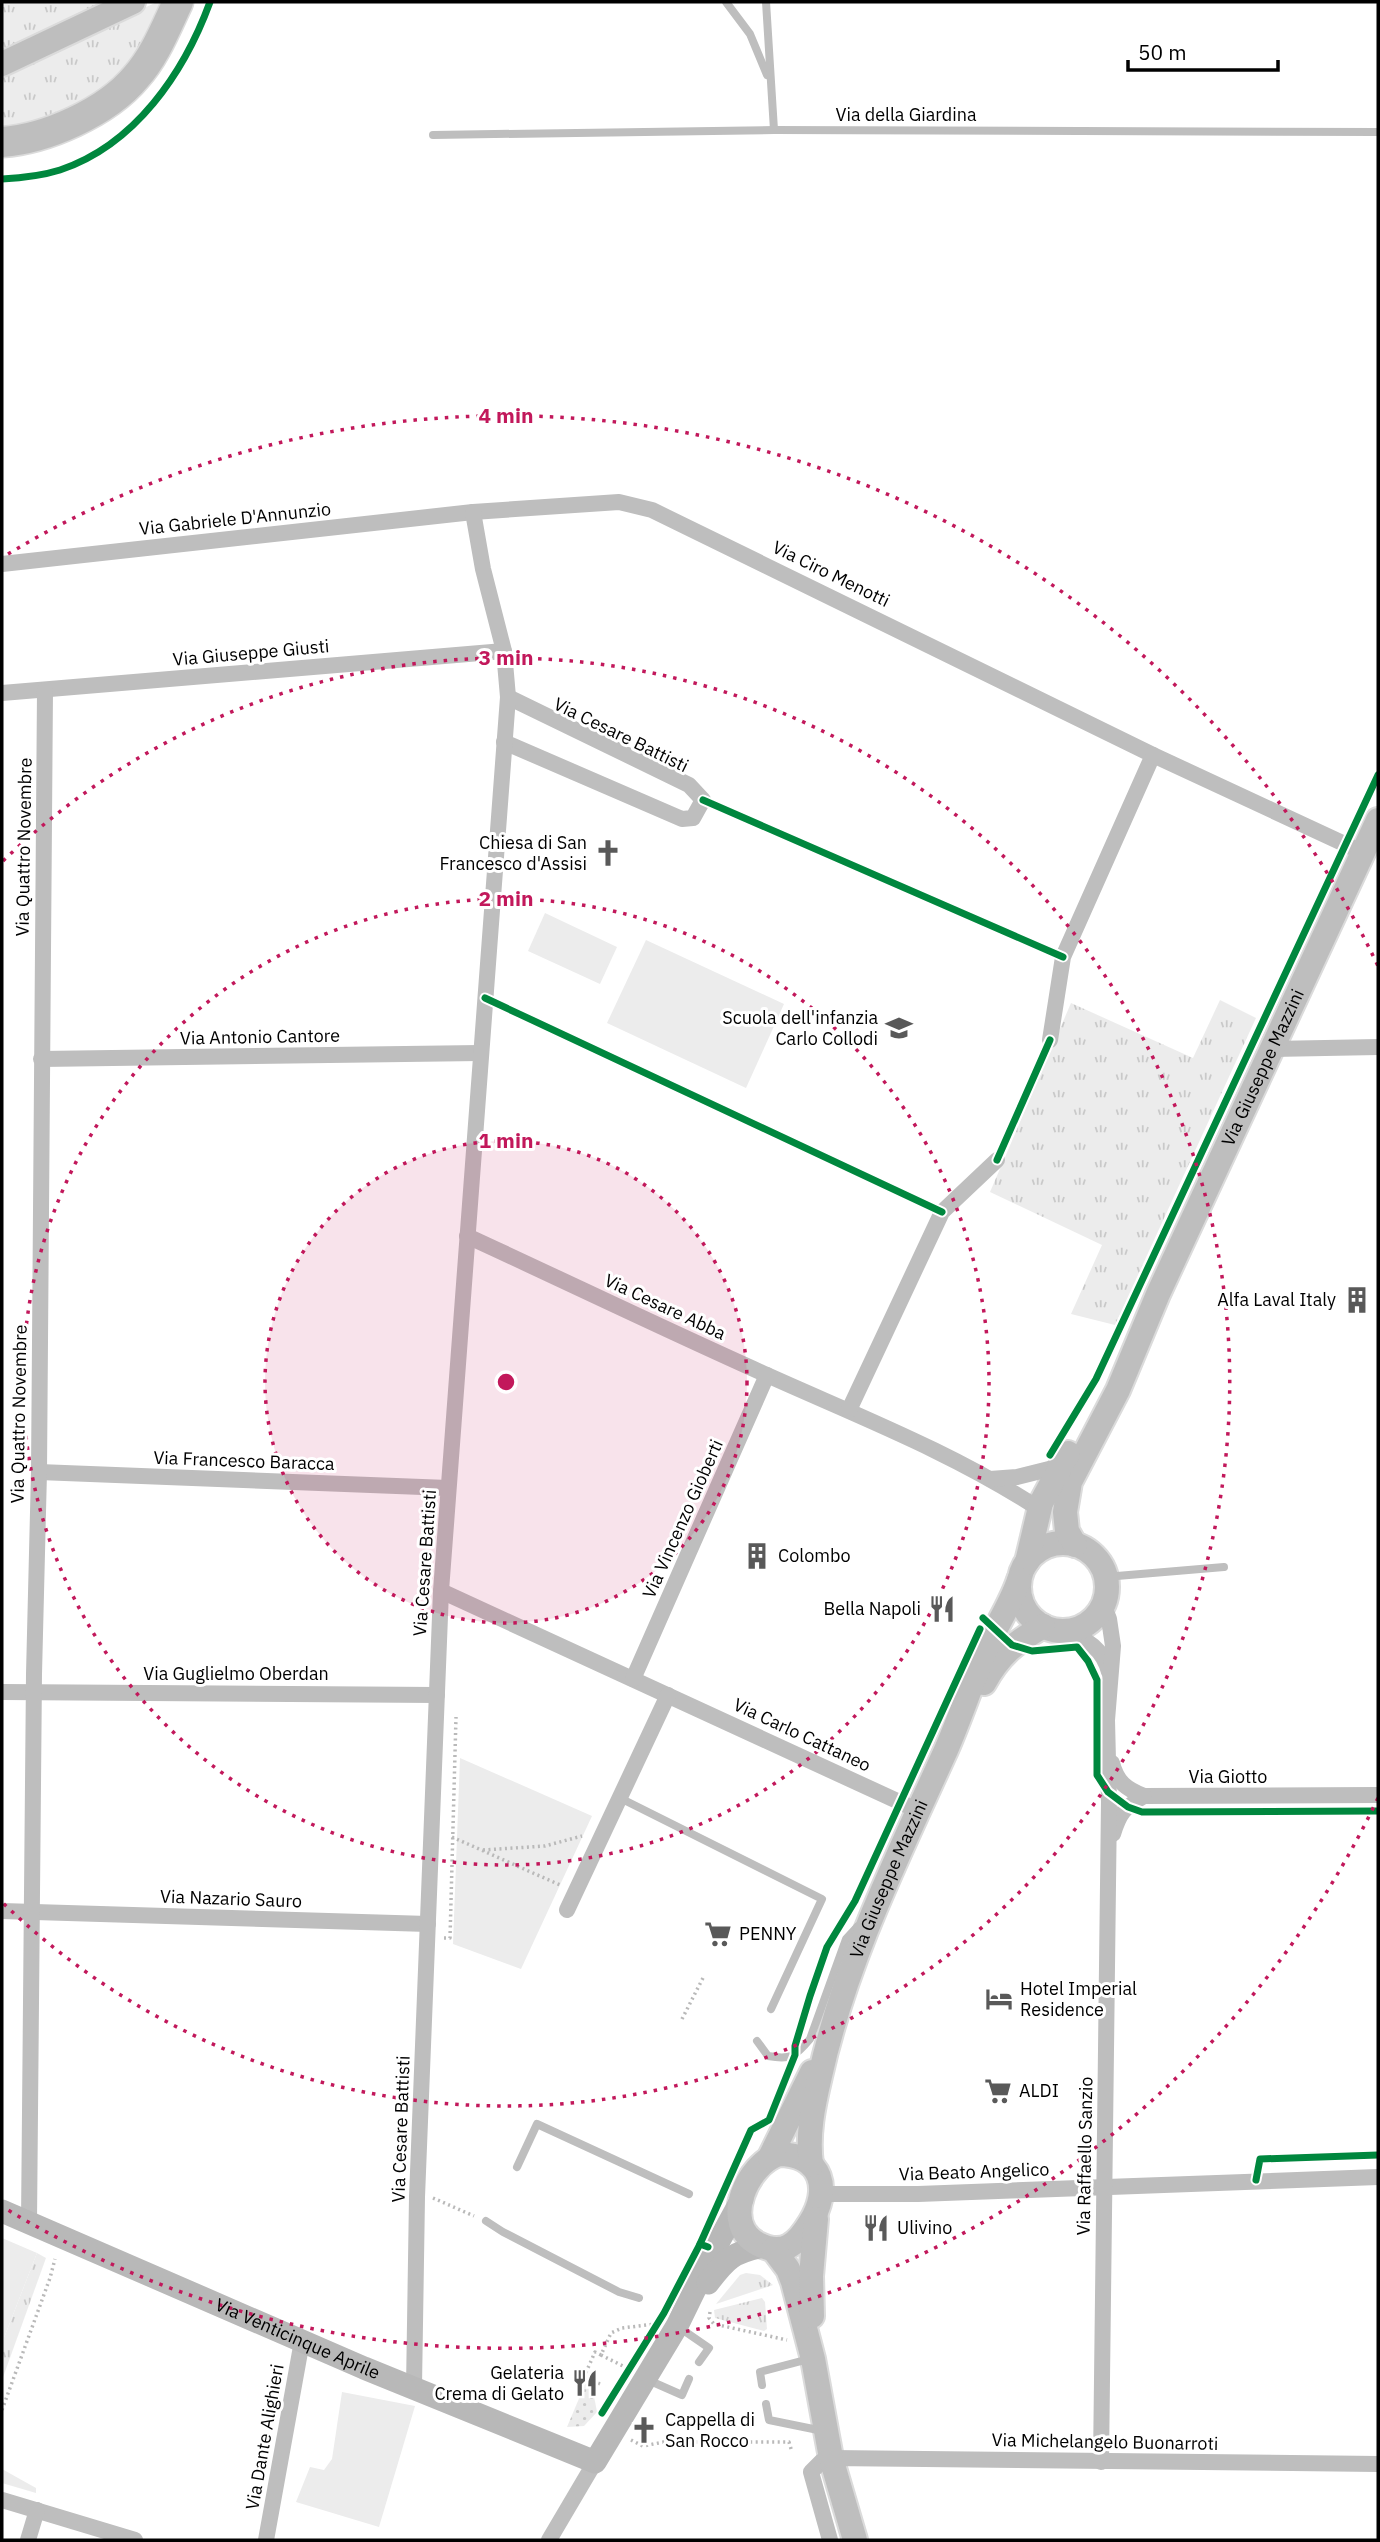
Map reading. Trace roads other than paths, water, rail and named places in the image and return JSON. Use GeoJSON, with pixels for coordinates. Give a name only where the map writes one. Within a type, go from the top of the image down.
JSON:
{"type":"FeatureCollection","features":[{"type":"Feature","properties":{"kind":"highway"},"geometry":{"type":"LineString","coordinates":[[2,142],[52,133],[99,107],[135,78],[161,39],[178,2]]}},
{"type":"Feature","properties":{"kind":"main road"},"geometry":{"type":"LineString","coordinates":[[2,64],[133,2]]}},
{"type":"Feature","properties":{"kind":"main road","name":"Via Giuseppe Mazzini"},"geometry":{"type":"LineString","coordinates":[[1075,1545],[1069,1538],[1065,1512],[1070,1482],[1118,1390],[1150,1314],[1378,820]]}},
{"type":"Feature","properties":{"kind":"main road","name":"Via Giuseppe Mazzini"},"geometry":{"type":"LineString","coordinates":[[811,2165],[808,2146],[810,2122],[828,2040],[860,1946],[959,1721],[986,1649],[1008,1608],[1023,1571],[1039,1509],[1060,1466],[1150,1314]]}},
{"type":"Feature","properties":{"kind":"main road"},"geometry":{"type":"LineString","coordinates":[[1049,1545],[1075,1545],[1096,1559],[1105,1577],[1106,1592],[1103,1604],[1088,1623],[1054,1629],[1032,1619],[1023,1607],[1019,1592],[1023,1571],[1038,1551],[1049,1545]]}},
{"type":"Feature","properties":{"kind":"main road","name":"Via Giuseppe Mazzini"},"geometry":{"type":"LineString","coordinates":[[959,1721],[1002,1655],[1012,1645],[1054,1629]]}},
{"type":"Feature","properties":{"kind":"main road","name":"Via Giuseppe Mazzini"},"geometry":{"type":"LineString","coordinates":[[770,2157],[828,2040]]}},
{"type":"Feature","properties":{"kind":"main road"},"geometry":{"type":"LineString","coordinates":[[595,2462],[630,2373],[670,2320],[713,2250],[756,2170],[770,2157],[789,2154],[811,2165],[817,2171],[821,2182],[811,2276],[813,2358]]}},
{"type":"Feature","properties":{"kind":"main road"},"geometry":{"type":"LineString","coordinates":[[741,2199],[739,2215],[743,2230],[755,2242],[768,2248],[788,2269],[793,2282],[813,2358],[831,2458],[855,2540]]}},
{"type":"Feature","properties":{"kind":"main road"},"geometry":{"type":"LineString","coordinates":[[670,2320],[726,2260],[744,2251],[789,2247],[800,2239],[820,2203]]}},
{"type":"Feature","properties":{"kind":"main road","name":"Via Venticinque Aprile"},"geometry":{"type":"LineString","coordinates":[[2,2211],[302,2342],[595,2462]]}},
{"type":"Feature","properties":{"kind":"street","name":"Via Ciro Menotti"},"geometry":{"type":"LineString","coordinates":[[473,512],[619,502],[652,510],[1153,755],[1320,830],[1363,853]]}},
{"type":"Feature","properties":{"kind":"street","name":"Via Gabriele D'Annunzio"},"geometry":{"type":"LineString","coordinates":[[2,564],[473,512]]}},
{"type":"Feature","properties":{"kind":"street","name":"Via Cesare Battisti"},"geometry":{"type":"LineString","coordinates":[[414,2387],[417,2197],[440,1591],[508,697],[504,651],[491,607],[473,512]]}},
{"type":"Feature","properties":{"kind":"street","name":"Via Giuseppe Giusti"},"geometry":{"type":"LineString","coordinates":[[2,694],[504,651]]}},
{"type":"Feature","properties":{"kind":"street","name":"Via Quattro Novembre"},"geometry":{"type":"LineString","coordinates":[[29,2222],[45,690]]}},
{"type":"Feature","properties":{"kind":"street","name":"Via Cesare Battisti"},"geometry":{"type":"LineString","coordinates":[[504,742],[682,819],[693,818],[703,800],[690,785],[508,697]]}},
{"type":"Feature","properties":{"kind":"street"},"geometry":{"type":"LineString","coordinates":[[1050,1040],[1063,957],[1153,755]]}},
{"type":"Feature","properties":{"kind":"street"},"geometry":{"type":"LineString","coordinates":[[1272,1049],[1378,1047]]}},
{"type":"Feature","properties":{"kind":"street","name":"Via Antonio Cantore"},"geometry":{"type":"LineString","coordinates":[[41,1059],[480,1053]]}},
{"type":"Feature","properties":{"kind":"street"},"geometry":{"type":"LineString","coordinates":[[849,1410],[942,1212],[997,1160]]}},
{"type":"Feature","properties":{"kind":"street","name":"Via Cesare Abba"},"geometry":{"type":"LineString","coordinates":[[467,1236],[767,1376],[849,1410],[990,1479],[1039,1509]]}},
{"type":"Feature","properties":{"kind":"street","name":"Via Vincenzo Gioberti"},"geometry":{"type":"LineString","coordinates":[[633,1679],[767,1376]]}},
{"type":"Feature","properties":{"kind":"street"},"geometry":{"type":"LineString","coordinates":[[990,1479],[1017,1477],[1060,1466]]}},
{"type":"Feature","properties":{"kind":"street","name":"Via Francesco Baracca"},"geometry":{"type":"LineString","coordinates":[[38,1472],[449,1488]]}},
{"type":"Feature","properties":{"kind":"street","name":"Via Carlo Cattaneo"},"geometry":{"type":"LineString","coordinates":[[440,1591],[919,1811]]}},
{"type":"Feature","properties":{"kind":"street","name":"Via Raffaello Sanzio"},"geometry":{"type":"LineString","coordinates":[[1101,2462],[1109,1747],[1107,1720],[1113,1646],[1109,1619],[1103,1604]]}},
{"type":"Feature","properties":{"kind":"street","name":"Via Raffaello Sanzio"},"geometry":{"type":"LineString","coordinates":[[1054,1629],[1087,1640],[1098,1649],[1108,1666],[1110,1678]]}},
{"type":"Feature","properties":{"kind":"street","name":"Via Guglielmo Oberdan"},"geometry":{"type":"LineString","coordinates":[[2,1692],[438,1695]]}},
{"type":"Feature","properties":{"kind":"street"},"geometry":{"type":"LineString","coordinates":[[567,1910],[668,1695]]}},
{"type":"Feature","properties":{"kind":"street"},"geometry":{"type":"LineString","coordinates":[[1109,1747],[1117,1780],[1128,1790],[1144,1796]]}},
{"type":"Feature","properties":{"kind":"street","name":"Via Giotto"},"geometry":{"type":"LineString","coordinates":[[1144,1796],[1378,1795]]}},
{"type":"Feature","properties":{"kind":"street","name":"Via Raffaello Sanzio"},"geometry":{"type":"LineString","coordinates":[[1108,1850],[1118,1816],[1125,1807],[1144,1796]]}},
{"type":"Feature","properties":{"kind":"street","name":"Via Nazario Sauro"},"geometry":{"type":"LineString","coordinates":[[2,1911],[428,1924]]}},
{"type":"Feature","properties":{"kind":"street","name":"Via Beato Angelico"},"geometry":{"type":"LineString","coordinates":[[820,2203],[918,2194],[1378,2177]]}},
{"type":"Feature","properties":{"kind":"street","name":"Via Dante Alighieri"},"geometry":{"type":"LineString","coordinates":[[265,2540],[302,2342]]}},
{"type":"Feature","properties":{"kind":"street"},"geometry":{"type":"LineString","coordinates":[[830,2540],[811,2472],[822,2461],[831,2458]]}},
{"type":"Feature","properties":{"kind":"street","name":"Via Michelangelo Buonarroti"},"geometry":{"type":"LineString","coordinates":[[831,2458],[1378,2464]]}},
{"type":"Feature","properties":{"kind":"street"},"geometry":{"type":"LineString","coordinates":[[549,2540],[595,2462]]}},
{"type":"Feature","properties":{"kind":"street"},"geometry":{"type":"LineString","coordinates":[[2,2500],[135,2540]]}},
{"type":"Feature","properties":{"kind":"street"},"geometry":{"type":"LineString","coordinates":[[28,2540],[37,2510]]}},
{"type":"Feature","properties":{"kind":"lane"},"geometry":{"type":"LineString","coordinates":[[726,2],[750,34],[770,80]]}},
{"type":"Feature","properties":{"kind":"lane"},"geometry":{"type":"LineString","coordinates":[[765,2],[774,130]]}},
{"type":"Feature","properties":{"kind":"lane","name":"Via della Giardina"},"geometry":{"type":"LineString","coordinates":[[433,135],[774,130],[1378,132]]}},
{"type":"Feature","properties":{"kind":"lane"},"geometry":{"type":"LineString","coordinates":[[1105,1577],[1224,1567]]}},
{"type":"Feature","properties":{"kind":"lane"},"geometry":{"type":"LineString","coordinates":[[620,1798],[822,1899],[771,2009]]}},
{"type":"Feature","properties":{"kind":"lane"},"geometry":{"type":"LineString","coordinates":[[757,2041],[768,2056],[785,2059],[799,2052],[810,2039],[846,1939],[879,1903]]}},
{"type":"Feature","properties":{"kind":"lane"},"geometry":{"type":"LineString","coordinates":[[517,2167],[537,2124],[689,2194]]}},
{"type":"Feature","properties":{"kind":"lane"},"geometry":{"type":"LineString","coordinates":[[486,2221],[619,2292],[639,2298]]}},
{"type":"Feature","properties":{"kind":"lane"},"geometry":{"type":"LineString","coordinates":[[670,2320],[709,2348],[699,2362]]}},
{"type":"Feature","properties":{"kind":"lane"},"geometry":{"type":"LineString","coordinates":[[762,2385],[760,2372],[813,2358]]}},
{"type":"Feature","properties":{"kind":"lane"},"geometry":{"type":"LineString","coordinates":[[630,2373],[682,2395],[689,2379]]}},
{"type":"Feature","properties":{"kind":"lane"},"geometry":{"type":"LineString","coordinates":[[766,2404],[769,2420],[826,2432]]}},
{"type":"Feature","properties":{"kind":"place","name":"Chiesa di San Francesco d'Assisi"},"geometry":{"type":"Point","coordinates":[608,853]}},
{"type":"Feature","properties":{"kind":"place","name":"Scuola dell'infanzia Carlo Collodi"},"geometry":{"type":"Point","coordinates":[899,1028]}},
{"type":"Feature","properties":{"kind":"place","name":"Alfa Laval Italy"},"geometry":{"type":"Point","coordinates":[1357,1300]}},
{"type":"Feature","properties":{"kind":"place","name":"Colombo"},"geometry":{"type":"Point","coordinates":[757,1556]}},
{"type":"Feature","properties":{"kind":"place","name":"Bella Napoli"},"geometry":{"type":"Point","coordinates":[942,1609]}},
{"type":"Feature","properties":{"kind":"place","name":"PENNY"},"geometry":{"type":"Point","coordinates":[718,1934]}},
{"type":"Feature","properties":{"kind":"place","name":"Hotel Imperial Residence"},"geometry":{"type":"Point","coordinates":[999,1999]}},
{"type":"Feature","properties":{"kind":"place","name":"ALDI"},"geometry":{"type":"Point","coordinates":[998,2091]}},
{"type":"Feature","properties":{"kind":"place","name":"Ulivino"},"geometry":{"type":"Point","coordinates":[876,2228]}},
{"type":"Feature","properties":{"kind":"place","name":"Gelateria Crema di Gelato"},"geometry":{"type":"Point","coordinates":[585,2383]}},
{"type":"Feature","properties":{"kind":"place","name":"Cappella di San Rocco"},"geometry":{"type":"Point","coordinates":[644,2430]}}]}
